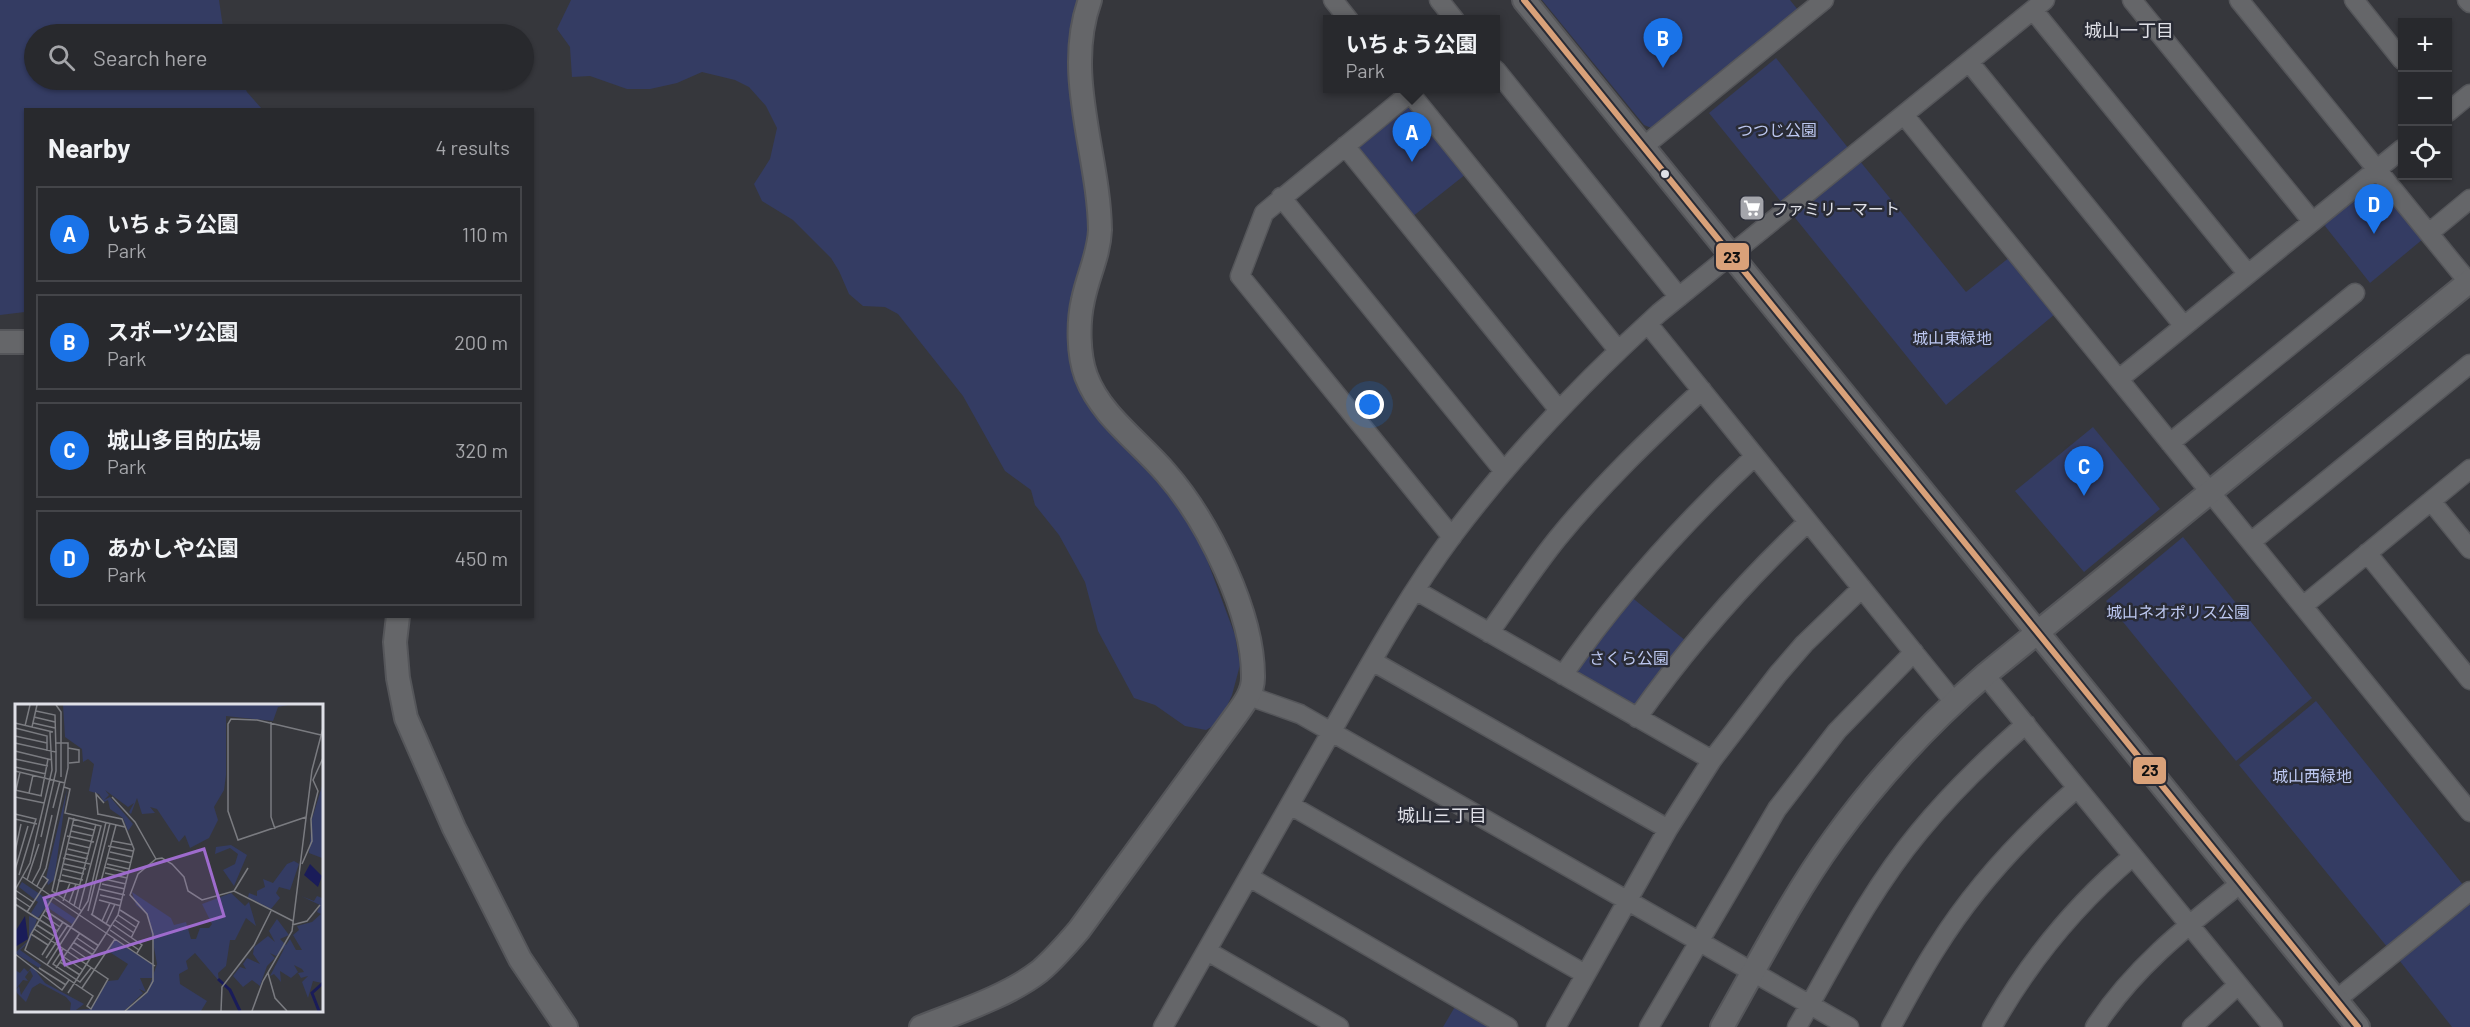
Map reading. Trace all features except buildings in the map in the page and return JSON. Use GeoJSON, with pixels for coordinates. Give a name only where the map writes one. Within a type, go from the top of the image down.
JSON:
{"type":"FeatureCollection","features":[{"type":"Feature","properties":{"kind":"street"},"geometry":{"type":"LineString","coordinates":[[921,1027],[985,1002],[1039,972],[1061,951],[1079,930],[1249,696],[1253,680],[1246,624],[1234,590],[1200,517],[1165,471],[1106,412],[1092,389],[1082,363],[1083,299],[1100,247],[1080,56],[1083,23],[1090,0]]}},
{"type":"Feature","properties":{"kind":"street"},"geometry":{"type":"LineString","coordinates":[[1333,0],[1345,15]]}},
{"type":"Feature","properties":{"kind":"street"},"geometry":{"type":"LineString","coordinates":[[1439,0],[1451,15]]}},
{"type":"Feature","properties":{"kind":"street"},"geometry":{"type":"LineString","coordinates":[[1524,0],[2358,1027]]}},
{"type":"Feature","properties":{"kind":"street"},"geometry":{"type":"LineString","coordinates":[[1643,147],[1824,0]]}},
{"type":"Feature","properties":{"kind":"street"},"geometry":{"type":"LineString","coordinates":[[2132,0],[2312,221]]}},
{"type":"Feature","properties":{"kind":"street"},"geometry":{"type":"LineString","coordinates":[[1722,1027],[1833,840],[1913,742],[1985,675],[2470,283],[2240,0]]}},
{"type":"Feature","properties":{"kind":"street"},"geometry":{"type":"LineString","coordinates":[[2354,0],[2398,54]]}},
{"type":"Feature","properties":{"kind":"street"},"geometry":{"type":"LineString","coordinates":[[1167,1026],[1249,877],[1415,590],[1503,470],[1618,350],[1679,297],[2039,5],[2248,274]]}},
{"type":"Feature","properties":{"kind":"street"},"geometry":{"type":"LineString","coordinates":[[1968,62],[2184,326]]}},
{"type":"Feature","properties":{"kind":"street"},"geometry":{"type":"LineString","coordinates":[[1500,75],[1679,297]]}},
{"type":"Feature","properties":{"kind":"street"},"geometry":{"type":"LineString","coordinates":[[1406,93],[1264,213],[1240,276],[1452,537]]}},
{"type":"Feature","properties":{"kind":"street"},"geometry":{"type":"LineString","coordinates":[[1410,93],[1618,350]]}},
{"type":"Feature","properties":{"kind":"street"},"geometry":{"type":"LineString","coordinates":[[2452,109],[2470,94]]}},
{"type":"Feature","properties":{"kind":"street"},"geometry":{"type":"LineString","coordinates":[[1904,115],[2470,812]]}},
{"type":"Feature","properties":{"kind":"street"},"geometry":{"type":"LineString","coordinates":[[1345,146],[1559,410]]}},
{"type":"Feature","properties":{"kind":"street"},"geometry":{"type":"LineString","coordinates":[[2119,379],[2398,153]]}},
{"type":"Feature","properties":{"kind":"street"},"geometry":{"type":"LineString","coordinates":[[1281,197],[1503,470]]}},
{"type":"Feature","properties":{"kind":"street"},"geometry":{"type":"LineString","coordinates":[[2428,233],[2470,200]]}},
{"type":"Feature","properties":{"kind":"street"},"geometry":{"type":"LineString","coordinates":[[2170,443],[2355,293]]}},
{"type":"Feature","properties":{"kind":"street"},"geometry":{"type":"LineString","coordinates":[[1648,324],[1954,702]]}},
{"type":"Feature","properties":{"kind":"street"},"geometry":{"type":"LineString","coordinates":[[0,342],[24,342]]}},
{"type":"Feature","properties":{"kind":"street"},"geometry":{"type":"LineString","coordinates":[[2251,542],[2470,364]]}},
{"type":"Feature","properties":{"kind":"street"},"geometry":{"type":"LineString","coordinates":[[1490,633],[1533,570],[1584,507],[1644,443],[1702,390]]}},
{"type":"Feature","properties":{"kind":"street"},"geometry":{"type":"LineString","coordinates":[[1563,675],[1627,589],[1699,508],[1755,456]]}},
{"type":"Feature","properties":{"kind":"street"},"geometry":{"type":"LineString","coordinates":[[2303,606],[2470,469]]}},
{"type":"Feature","properties":{"kind":"street"},"geometry":{"type":"LineString","coordinates":[[2431,501],[2470,549]]}},
{"type":"Feature","properties":{"kind":"street"},"geometry":{"type":"LineString","coordinates":[[1637,718],[1713,619],[1768,560],[1808,522]]}},
{"type":"Feature","properties":{"kind":"street"},"geometry":{"type":"LineString","coordinates":[[2367,553],[2470,680]]}},
{"type":"Feature","properties":{"kind":"street"},"geometry":{"type":"LineString","coordinates":[[1556,1027],[1668,829],[1712,760],[1804,644],[1862,588]]}},
{"type":"Feature","properties":{"kind":"street"},"geometry":{"type":"LineString","coordinates":[[1415,590],[1712,760]]}},
{"type":"Feature","properties":{"kind":"street"},"geometry":{"type":"LineString","coordinates":[[398,618],[395,642],[398,678],[406,718],[454,828],[520,959],[566,1027]]}},
{"type":"Feature","properties":{"kind":"street"},"geometry":{"type":"LineString","coordinates":[[1649,1027],[1787,794],[1837,731],[1914,652]]}},
{"type":"Feature","properties":{"kind":"street"},"geometry":{"type":"LineString","coordinates":[[1372,662],[1668,829]]}},
{"type":"Feature","properties":{"kind":"street"},"geometry":{"type":"LineString","coordinates":[[1985,675],[2273,1027]]}},
{"type":"Feature","properties":{"kind":"street"},"geometry":{"type":"LineString","coordinates":[[1249,696],[1300,714],[1849,1027]]}},
{"type":"Feature","properties":{"kind":"street"},"geometry":{"type":"LineString","coordinates":[[1797,1027],[1867,906],[1913,839],[1979,766],[2026,724]]}},
{"type":"Feature","properties":{"kind":"street"},"geometry":{"type":"LineString","coordinates":[[1891,1027],[1926,964],[1965,906],[2020,841],[2077,788]]}},
{"type":"Feature","properties":{"kind":"street"},"geometry":{"type":"LineString","coordinates":[[1290,805],[1585,974]]}},
{"type":"Feature","properties":{"kind":"street"},"geometry":{"type":"LineString","coordinates":[[1992,1027],[2022,977],[2052,937],[2088,897],[2133,856]]}},
{"type":"Feature","properties":{"kind":"street"},"geometry":{"type":"LineString","coordinates":[[1249,877],[1508,1027]]}},
{"type":"Feature","properties":{"kind":"street"},"geometry":{"type":"LineString","coordinates":[[2095,1027],[2138,972],[2189,925],[2241,884]]}},
{"type":"Feature","properties":{"kind":"street"},"geometry":{"type":"LineString","coordinates":[[2336,1000],[2470,891]]}},
{"type":"Feature","properties":{"kind":"street"},"geometry":{"type":"LineString","coordinates":[[1207,951],[1340,1027]]}},
{"type":"Feature","properties":{"kind":"street"},"geometry":{"type":"LineString","coordinates":[[2192,1027],[2238,985]]}},
{"type":"Feature","properties":{"kind":"green space"},"geometry":{"type":"Polygon","coordinates":[[[0,0],[219,0],[223,24],[24,24],[24,90],[246,90],[261,108],[24,108],[24,312],[0,315],[0,0]]]}},
{"type":"Feature","properties":{"kind":"green space"},"geometry":{"type":"Polygon","coordinates":[[[571,0],[1083,0],[1090,224],[1087,262],[1071,342],[1175,497],[1200,541],[1235,635],[1240,665],[1232,695],[1220,722],[1206,730],[1185,726],[1155,705],[1134,698],[1098,631],[1085,582],[1059,535],[1035,505],[1031,490],[1005,471],[963,396],[898,314],[885,307],[863,306],[849,294],[831,258],[793,220],[762,201],[754,184],[770,159],[777,128],[766,106],[749,87],[735,80],[702,72],[677,83],[650,89],[627,89],[590,76],[572,77],[570,47],[557,29],[571,0]]]}},
{"type":"Feature","properties":{"kind":"green space"},"geometry":{"type":"Polygon","coordinates":[[[1542,0],[1790,0],[1798,10],[1654,129],[1644,125],[1542,0]]]}},
{"type":"Feature","properties":{"kind":"green space","name":"つつじ公園"},"geometry":{"type":"Polygon","coordinates":[[[1776,58],[1849,149],[1782,203],[1709,113],[1776,58]]]}},
{"type":"Feature","properties":{"kind":"green space"},"geometry":{"type":"Polygon","coordinates":[[[1407,106],[1466,174],[1412,217],[1357,150],[1407,106]]]}},
{"type":"Feature","properties":{"kind":"green space","name":"城山東緑地"},"geometry":{"type":"Polygon","coordinates":[[[1859,160],[1966,292],[2010,257],[2055,314],[1946,405],[1792,214],[1859,160]]]}},
{"type":"Feature","properties":{"kind":"green space"},"geometry":{"type":"Polygon","coordinates":[[[2373,184],[2380,186],[2423,239],[2370,283],[2325,226],[2328,219],[2373,184]]]}},
{"type":"Feature","properties":{"kind":"green space"},"geometry":{"type":"Polygon","coordinates":[[[2093,427],[2160,509],[2084,572],[2015,491],[2093,427]]]}},
{"type":"Feature","properties":{"kind":"green space","name":"城山ネオポリス公園"},"geometry":{"type":"Polygon","coordinates":[[[2183,537],[2312,698],[2236,761],[2106,601],[2183,537]]]}},
{"type":"Feature","properties":{"kind":"green space","name":"さくら公園"},"geometry":{"type":"Polygon","coordinates":[[[1630,596],[1686,641],[1635,708],[1577,676],[1575,669],[1630,596]]]}},
{"type":"Feature","properties":{"kind":"green space","name":"城山西緑地"},"geometry":{"type":"Polygon","coordinates":[[[2316,701],[2464,886],[2388,948],[2239,765],[2316,701]]]}},
{"type":"Feature","properties":{"kind":"green space"},"geometry":{"type":"Polygon","coordinates":[[[2470,902],[2470,1027],[2452,1027],[2399,960],[2470,902]]]}},
{"type":"Feature","properties":{"kind":"green space"},"geometry":{"type":"Polygon","coordinates":[[[1456,1005],[1496,1027],[1443,1027],[1456,1005]]]}},
{"type":"Feature","properties":{"kind":"transit line","name":"23"},"geometry":{"type":"LineString","coordinates":[[1524,0],[2358,1027]]}},
{"type":"Feature","properties":{"kind":"place","name":"スポーツ公園"},"geometry":{"type":"Point","coordinates":[1663,68]}},
{"type":"Feature","properties":{"kind":"place","name":"いちょう公園"},"geometry":{"type":"Point","coordinates":[1412,162]}},
{"type":"Feature","properties":{"kind":"place","name":"ファミリーマート"},"geometry":{"type":"Point","coordinates":[1752,208]}},
{"type":"Feature","properties":{"kind":"place","name":"あかしや公園"},"geometry":{"type":"Point","coordinates":[2374,234]}},
{"type":"Feature","properties":{"kind":"place","name":"城山多目的広場"},"geometry":{"type":"Point","coordinates":[2084,496]}},
{"type":"Feature","properties":{"kind":"district","name":"城山一丁目"},"geometry":{"type":"Point","coordinates":[2129,30]}},
{"type":"Feature","properties":{"kind":"district","name":"城山三丁目"},"geometry":{"type":"Point","coordinates":[1442,815]}}]}
